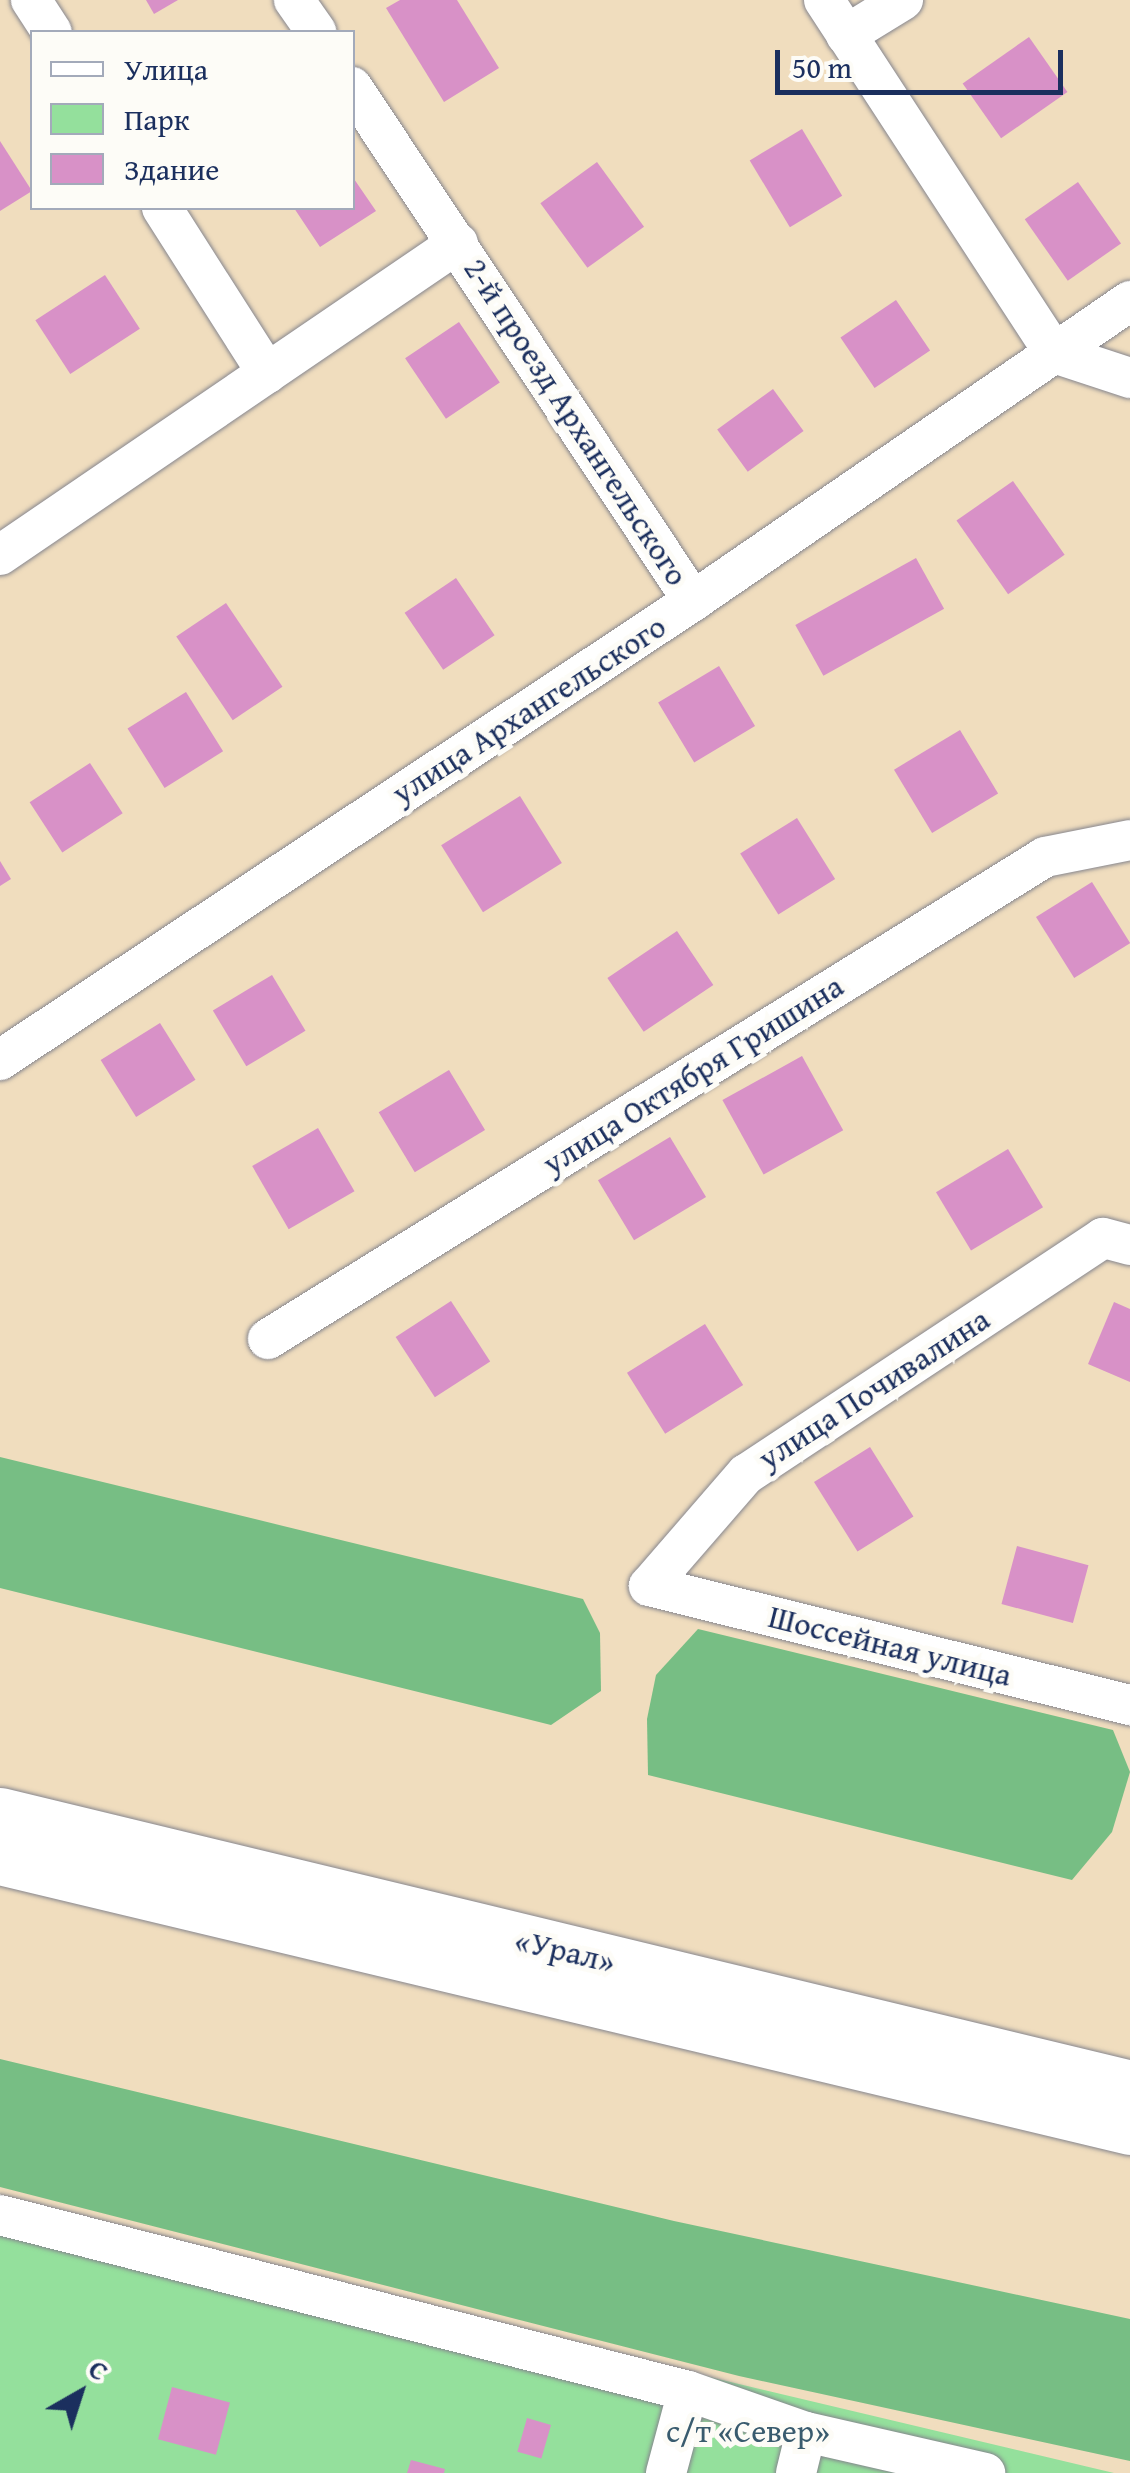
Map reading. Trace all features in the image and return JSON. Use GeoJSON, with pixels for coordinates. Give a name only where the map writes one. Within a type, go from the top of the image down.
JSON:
{"type":"FeatureCollection","features":[{"type":"Feature","properties":{"kind":"highway","name":"«Урал»"},"geometry":{"type":"LineString","coordinates":[[0,1815],[1130,2088]]}},
{"type":"Feature","properties":{"kind":"highway","name":"«Урал»"},"geometry":{"type":"LineString","coordinates":[[0,1858],[1130,2127]]}},
{"type":"Feature","properties":{"kind":"street"},"geometry":{"type":"LineString","coordinates":[[32,0],[51,30]]}},
{"type":"Feature","properties":{"kind":"street"},"geometry":{"type":"LineString","coordinates":[[294,0],[315,30]]}},
{"type":"Feature","properties":{"kind":"street"},"geometry":{"type":"LineString","coordinates":[[824,0],[1054,353],[1130,378]]}},
{"type":"Feature","properties":{"kind":"street"},"geometry":{"type":"LineString","coordinates":[[846,35],[904,0]]}},
{"type":"Feature","properties":{"kind":"street","name":"2-й проезд Архангельского"},"geometry":{"type":"LineString","coordinates":[[355,91],[693,601]]}},
{"type":"Feature","properties":{"kind":"street"},"geometry":{"type":"LineString","coordinates":[[163,210],[267,373]]}},
{"type":"Feature","properties":{"kind":"street","name":"2-й проезд Архангельского"},"geometry":{"type":"LineString","coordinates":[[0,554],[458,243]]}},
{"type":"Feature","properties":{"kind":"street","name":"улица Архангельского"},"geometry":{"type":"LineString","coordinates":[[0,1060],[693,601],[1130,301]]}},
{"type":"Feature","properties":{"kind":"street","name":"улица Октября Гришина"},"geometry":{"type":"LineString","coordinates":[[268,1339],[1045,856],[1130,840]]}},
{"type":"Feature","properties":{"kind":"street","name":"улица Почивалина"},"geometry":{"type":"LineString","coordinates":[[649,1586],[746,1474],[1103,1238],[1130,1245]]}},
{"type":"Feature","properties":{"kind":"street","name":"Шоссейная улица"},"geometry":{"type":"LineString","coordinates":[[649,1586],[1130,1705]]}},
{"type":"Feature","properties":{"kind":"street"},"geometry":{"type":"LineString","coordinates":[[0,2215],[688,2391],[806,2432],[985,2473]]}},
{"type":"Feature","properties":{"kind":"street"},"geometry":{"type":"LineString","coordinates":[[666,2473],[688,2391]]}},
{"type":"Feature","properties":{"kind":"street"},"geometry":{"type":"LineString","coordinates":[[796,2473],[806,2432]]}},
{"type":"Feature","properties":{"kind":"green space"},"geometry":{"type":"Polygon","coordinates":[[[0,1457],[583,1599],[600,1633],[601,1691],[551,1725],[0,1588],[0,1457]]]}},
{"type":"Feature","properties":{"kind":"green space"},"geometry":{"type":"Polygon","coordinates":[[[698,1629],[1113,1730],[1130,1772],[1112,1832],[1072,1880],[648,1775],[647,1719],[656,1675],[698,1629]]]}},
{"type":"Feature","properties":{"kind":"green space"},"geometry":{"type":"Polygon","coordinates":[[[0,2059],[674,2221],[1130,2319],[1130,2461],[739,2376],[0,2187],[0,2059]]]}},
{"type":"Feature","properties":{"kind":"green space","name":"с/т «Север»"},"geometry":{"type":"Polygon","coordinates":[[[0,2197],[718,2379],[1114,2473],[0,2473],[0,2197]]]}},
{"type":"Feature","properties":{"kind":"building"},"geometry":{"type":"Polygon","coordinates":[[[146,0],[178,0],[154,14],[146,0]]]}},
{"type":"Feature","properties":{"kind":"building"},"geometry":{"type":"Polygon","coordinates":[[[400,0],[457,0],[499,68],[444,102],[386,8],[400,0]]]}},
{"type":"Feature","properties":{"kind":"building"},"geometry":{"type":"Polygon","coordinates":[[[1029,37],[1067,92],[1001,138],[963,83],[1029,37]]]}},
{"type":"Feature","properties":{"kind":"building"},"geometry":{"type":"Polygon","coordinates":[[[802,129],[842,196],[790,227],[750,160],[802,129]]]}},
{"type":"Feature","properties":{"kind":"building"},"geometry":{"type":"Polygon","coordinates":[[[0,141],[30,192],[0,211],[0,141]]]}},
{"type":"Feature","properties":{"kind":"building"},"geometry":{"type":"Polygon","coordinates":[[[597,162],[644,227],[587,268],[540,203],[597,162]]]}},
{"type":"Feature","properties":{"kind":"building"},"geometry":{"type":"Polygon","coordinates":[[[355,180],[376,211],[320,247],[295,210],[355,210],[355,180]]]}},
{"type":"Feature","properties":{"kind":"building"},"geometry":{"type":"Polygon","coordinates":[[[1078,182],[1121,243],[1068,281],[1025,219],[1078,182]]]}},
{"type":"Feature","properties":{"kind":"building"},"geometry":{"type":"Polygon","coordinates":[[[105,275],[140,329],[70,374],[35,320],[105,275]]]}},
{"type":"Feature","properties":{"kind":"building"},"geometry":{"type":"Polygon","coordinates":[[[896,300],[930,351],[875,388],[840,337],[896,300]]]}},
{"type":"Feature","properties":{"kind":"building"},"geometry":{"type":"Polygon","coordinates":[[[459,322],[500,383],[446,419],[405,358],[459,322]]]}},
{"type":"Feature","properties":{"kind":"building"},"geometry":{"type":"Polygon","coordinates":[[[773,389],[804,431],[748,472],[717,430],[773,389]]]}},
{"type":"Feature","properties":{"kind":"building"},"geometry":{"type":"Polygon","coordinates":[[[1013,481],[1065,555],[1008,594],[956,521],[1013,481]]]}},
{"type":"Feature","properties":{"kind":"building"},"geometry":{"type":"Polygon","coordinates":[[[916,558],[944,609],[823,676],[795,625],[916,558]]]}},
{"type":"Feature","properties":{"kind":"building"},"geometry":{"type":"Polygon","coordinates":[[[456,578],[495,635],[443,670],[405,613],[456,578]]]}},
{"type":"Feature","properties":{"kind":"building"},"geometry":{"type":"Polygon","coordinates":[[[226,603],[282,687],[233,720],[176,637],[226,603]]]}},
{"type":"Feature","properties":{"kind":"building"},"geometry":{"type":"Polygon","coordinates":[[[719,666],[755,726],[694,763],[658,703],[719,666]]]}},
{"type":"Feature","properties":{"kind":"building"},"geometry":{"type":"Polygon","coordinates":[[[186,692],[223,751],[165,788],[127,729],[186,692]]]}},
{"type":"Feature","properties":{"kind":"building"},"geometry":{"type":"Polygon","coordinates":[[[960,730],[998,793],[932,833],[894,770],[960,730]]]}},
{"type":"Feature","properties":{"kind":"building"},"geometry":{"type":"Polygon","coordinates":[[[90,763],[123,813],[62,853],[30,802],[90,763]]]}},
{"type":"Feature","properties":{"kind":"building"},"geometry":{"type":"Polygon","coordinates":[[[520,796],[562,863],[483,912],[441,845],[520,796]]]}},
{"type":"Feature","properties":{"kind":"building"},"geometry":{"type":"Polygon","coordinates":[[[797,818],[835,879],[778,915],[740,854],[797,818]]]}},
{"type":"Feature","properties":{"kind":"building"},"geometry":{"type":"Polygon","coordinates":[[[0,861],[11,879],[0,886],[0,861]]]}},
{"type":"Feature","properties":{"kind":"building"},"geometry":{"type":"Polygon","coordinates":[[[1092,882],[1130,943],[1074,978],[1036,917],[1092,882]]]}},
{"type":"Feature","properties":{"kind":"building"},"geometry":{"type":"Polygon","coordinates":[[[677,931],[713,985],[644,1032],[607,978],[677,931]]]}},
{"type":"Feature","properties":{"kind":"building"},"geometry":{"type":"Polygon","coordinates":[[[272,975],[305,1031],[246,1066],[213,1011],[272,975]]]}},
{"type":"Feature","properties":{"kind":"building"},"geometry":{"type":"Polygon","coordinates":[[[160,1023],[196,1080],[136,1117],[101,1060],[160,1023]]]}},
{"type":"Feature","properties":{"kind":"building"},"geometry":{"type":"Polygon","coordinates":[[[802,1056],[843,1130],[764,1174],[722,1100],[802,1056]]]}},
{"type":"Feature","properties":{"kind":"building"},"geometry":{"type":"Polygon","coordinates":[[[449,1070],[485,1130],[415,1172],[379,1112],[449,1070]]]}},
{"type":"Feature","properties":{"kind":"building"},"geometry":{"type":"Polygon","coordinates":[[[318,1128],[354,1191],[289,1229],[252,1166],[318,1128]]]}},
{"type":"Feature","properties":{"kind":"building"},"geometry":{"type":"Polygon","coordinates":[[[670,1137],[706,1197],[634,1240],[598,1180],[670,1137]]]}},
{"type":"Feature","properties":{"kind":"building"},"geometry":{"type":"Polygon","coordinates":[[[1008,1149],[1043,1207],[971,1251],[936,1192],[1008,1149]]]}},
{"type":"Feature","properties":{"kind":"building"},"geometry":{"type":"Polygon","coordinates":[[[451,1301],[490,1361],[435,1397],[396,1337],[451,1301]]]}},
{"type":"Feature","properties":{"kind":"building"},"geometry":{"type":"Polygon","coordinates":[[[1114,1302],[1130,1309],[1130,1382],[1088,1364],[1114,1302]]]}},
{"type":"Feature","properties":{"kind":"building"},"geometry":{"type":"Polygon","coordinates":[[[705,1324],[743,1385],[665,1434],[627,1373],[705,1324]]]}},
{"type":"Feature","properties":{"kind":"building"},"geometry":{"type":"Polygon","coordinates":[[[870,1447],[913,1517],[857,1552],[814,1482],[870,1447]]]}},
{"type":"Feature","properties":{"kind":"building"},"geometry":{"type":"Polygon","coordinates":[[[1017,1546],[1088,1565],[1073,1623],[1001,1604],[1017,1546]]]}},
{"type":"Feature","properties":{"kind":"building"},"geometry":{"type":"Polygon","coordinates":[[[172,2387],[230,2403],[216,2455],[158,2439],[172,2387]]]}},
{"type":"Feature","properties":{"kind":"building"},"geometry":{"type":"Polygon","coordinates":[[[527,2418],[551,2425],[541,2459],[517,2452],[527,2418]]]}},
{"type":"Feature","properties":{"kind":"building"},"geometry":{"type":"Polygon","coordinates":[[[411,2460],[445,2469],[444,2473],[407,2473],[411,2460]]]}}]}
